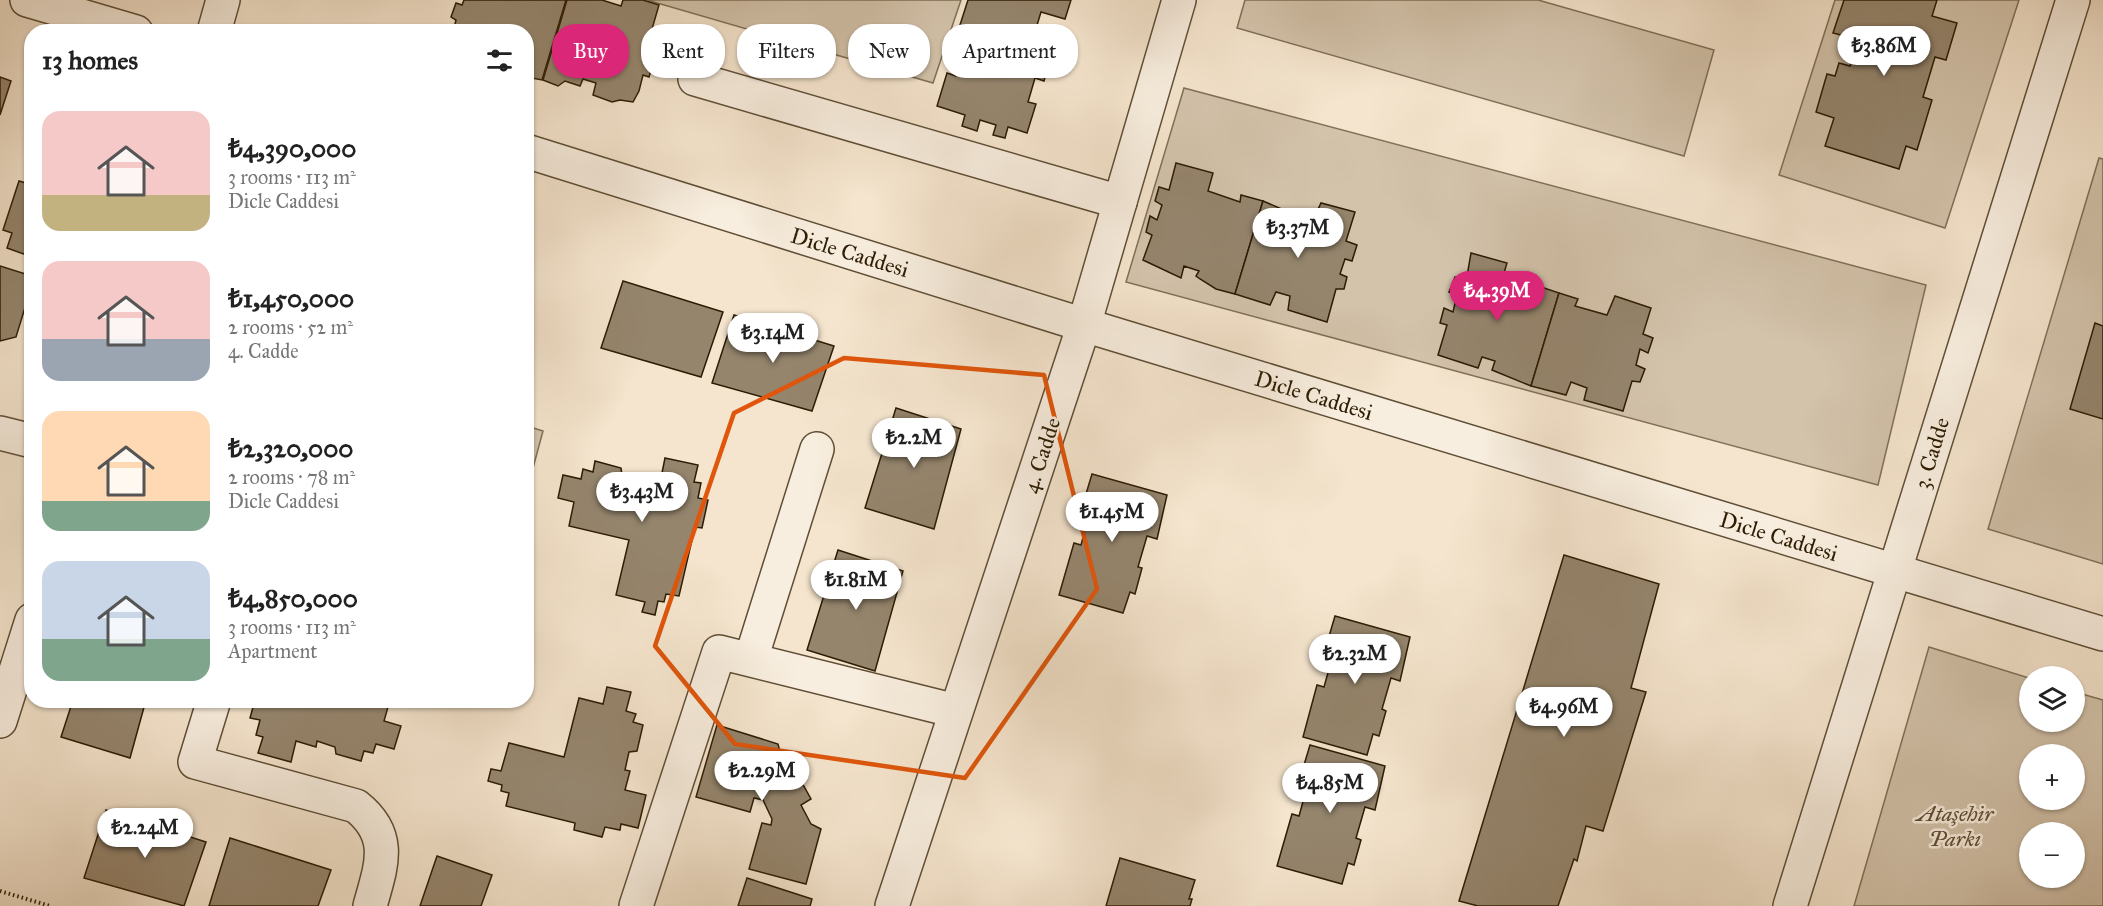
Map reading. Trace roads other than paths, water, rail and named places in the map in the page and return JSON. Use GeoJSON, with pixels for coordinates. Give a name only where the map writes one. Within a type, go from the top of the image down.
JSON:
{"type":"FeatureCollection","features":[{"type":"Feature","properties":{"kind":"street"},"geometry":{"type":"LineString","coordinates":[[27,0],[109,24]]}},
{"type":"Feature","properties":{"kind":"street"},"geometry":{"type":"LineString","coordinates":[[216,24],[223,0]]}},
{"type":"Feature","properties":{"kind":"street","name":"4. Cadde"},"geometry":{"type":"LineString","coordinates":[[892,906],[1084,325],[1179,0]]}},
{"type":"Feature","properties":{"kind":"street","name":"3. Cadde"},"geometry":{"type":"LineString","coordinates":[[1790,906],[2073,0]]}},
{"type":"Feature","properties":{"kind":"street"},"geometry":{"type":"LineString","coordinates":[[695,79],[1120,202]]}},
{"type":"Feature","properties":{"kind":"street","name":"Dicle Caddesi"},"geometry":{"type":"LineString","coordinates":[[534,154],[1084,325],[2103,634]]}},
{"type":"Feature","properties":{"kind":"street"},"geometry":{"type":"LineString","coordinates":[[0,433],[24,439]]}},
{"type":"Feature","properties":{"kind":"street"},"geometry":{"type":"LineString","coordinates":[[751,659],[817,449]]}},
{"type":"Feature","properties":{"kind":"street"},"geometry":{"type":"LineString","coordinates":[[0,721],[24,645]]}},
{"type":"Feature","properties":{"kind":"street"},"geometry":{"type":"LineString","coordinates":[[636,906],[719,652],[956,711]]}},
{"type":"Feature","properties":{"kind":"street"},"geometry":{"type":"LineString","coordinates":[[212,708],[195,762],[356,806],[376,826],[381,839],[382,852],[381,865],[370,906]]}},
{"type":"Feature","properties":{"kind":"park label","name":"Ataşehir Parkı"},"geometry":{"type":"Point","coordinates":[1955,826]}}]}
